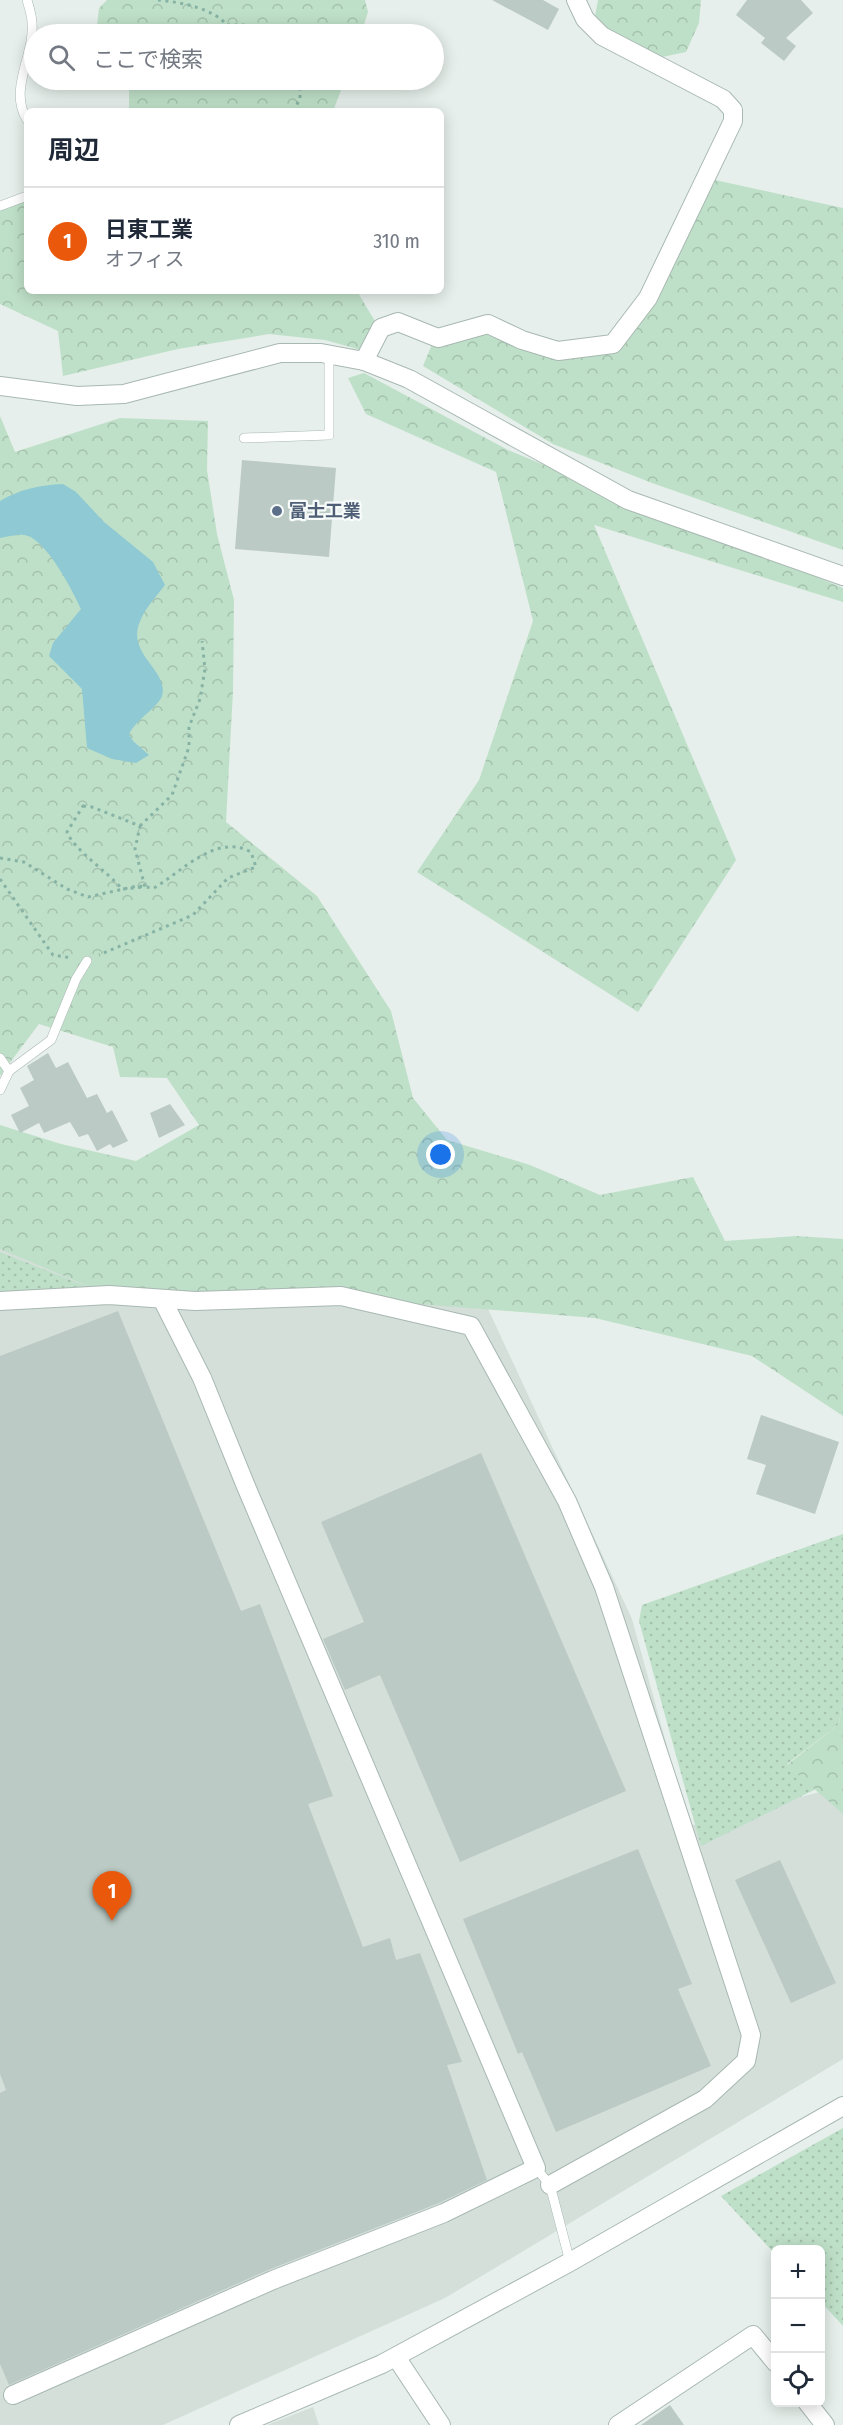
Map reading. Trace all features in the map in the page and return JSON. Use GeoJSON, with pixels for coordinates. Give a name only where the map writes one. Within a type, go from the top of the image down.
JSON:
{"type":"FeatureCollection","features":[{"type":"Feature","properties":{"kind":"street"},"geometry":{"type":"LineString","coordinates":[[364,361],[381,328],[399,322],[438,338],[488,324],[522,340],[558,351],[613,344],[648,298],[733,121],[732,110],[723,99],[602,36],[585,19],[576,0]]}},
{"type":"Feature","properties":{"kind":"street"},"geometry":{"type":"LineString","coordinates":[[0,386],[77,396],[124,394],[280,353],[329,354],[364,361],[410,380],[628,500],[843,576]]}},
{"type":"Feature","properties":{"kind":"street"},"geometry":{"type":"LineString","coordinates":[[0,1301],[109,1295],[195,1301],[341,1296],[471,1326],[567,1501],[600,1576],[751,2035],[746,2061],[705,2099],[550,2185]]}},
{"type":"Feature","properties":{"kind":"street"},"geometry":{"type":"LineString","coordinates":[[13,2395],[273,2280],[444,2213],[536,2168],[244,1484],[202,1378],[162,1299]]}},
{"type":"Feature","properties":{"kind":"street"},"geometry":{"type":"LineString","coordinates":[[239,2425],[396,2357],[570,2262],[843,2106]]}},
{"type":"Feature","properties":{"kind":"street"},"geometry":{"type":"LineString","coordinates":[[618,2425],[753,2335],[771,2357]]}},
{"type":"Feature","properties":{"kind":"street"},"geometry":{"type":"LineString","coordinates":[[396,2357],[441,2425]]}},
{"type":"Feature","properties":{"kind":"street"},"geometry":{"type":"LineString","coordinates":[[810,2407],[825,2425]]}},
{"type":"Feature","properties":{"kind":"lane"},"geometry":{"type":"LineString","coordinates":[[27,0],[33,24]]}},
{"type":"Feature","properties":{"kind":"lane"},"geometry":{"type":"LineString","coordinates":[[24,67],[20,108],[24,115]]}},
{"type":"Feature","properties":{"kind":"lane"},"geometry":{"type":"LineString","coordinates":[[0,206],[24,197]]}},
{"type":"Feature","properties":{"kind":"lane"},"geometry":{"type":"LineString","coordinates":[[244,438],[329,435],[329,354]]}},
{"type":"Feature","properties":{"kind":"lane"},"geometry":{"type":"LineString","coordinates":[[0,1089],[9,1071],[51,1040],[76,979],[87,960]]}},
{"type":"Feature","properties":{"kind":"lane"},"geometry":{"type":"LineString","coordinates":[[0,1058],[9,1071]]}},
{"type":"Feature","properties":{"kind":"lane"},"geometry":{"type":"LineString","coordinates":[[536,2168],[550,2185],[570,2262]]}},
{"type":"Feature","properties":{"kind":"path"},"geometry":{"type":"LineString","coordinates":[[158,0],[173,1],[221,17],[226,24]]}},
{"type":"Feature","properties":{"kind":"path"},"geometry":{"type":"LineString","coordinates":[[295,108],[300,99],[300,90]]}},
{"type":"Feature","properties":{"kind":"path"},"geometry":{"type":"LineString","coordinates":[[145,887],[135,849],[140,826],[172,795],[189,747],[189,727],[200,699],[205,669],[202,641]]}},
{"type":"Feature","properties":{"kind":"path"},"geometry":{"type":"LineString","coordinates":[[122,889],[109,873],[70,841],[67,832],[83,806],[92,807],[140,826]]}},
{"type":"Feature","properties":{"kind":"path"},"geometry":{"type":"LineString","coordinates":[[0,858],[24,862],[67,889],[88,897],[122,889],[154,888],[207,853],[222,847],[243,848],[251,852],[256,867],[228,878],[193,915],[128,940],[87,960],[53,955],[0,879]]}},
{"type":"Feature","properties":{"kind":"shaded area"},"geometry":{"type":"Polygon","coordinates":[[[0,1237],[470,1270],[632,1619],[689,1826],[843,1786],[843,2059],[445,2298],[163,2425],[0,2425],[0,1237]]]}},
{"type":"Feature","properties":{"kind":"shaded area"},"geometry":{"type":"Polygon","coordinates":[[[313,2407],[319,2425],[267,2425],[313,2407]]]}},
{"type":"Feature","properties":{"kind":"green space"},"geometry":{"type":"Polygon","coordinates":[[[107,0],[365,0],[368,12],[364,24],[97,24],[99,8],[107,0]]]}},
{"type":"Feature","properties":{"kind":"green space"},"geometry":{"type":"Polygon","coordinates":[[[598,0],[701,0],[699,23],[686,52],[648,60],[593,27],[598,0]]]}},
{"type":"Feature","properties":{"kind":"green space"},"geometry":{"type":"Polygon","coordinates":[[[129,90],[341,90],[334,108],[129,108],[129,90]]]}},
{"type":"Feature","properties":{"kind":"green space"},"geometry":{"type":"Polygon","coordinates":[[[706,178],[843,208],[843,550],[652,483],[553,444],[423,366],[435,337],[469,331],[572,352],[618,345],[706,178]]]}},
{"type":"Feature","properties":{"kind":"green space"},"geometry":{"type":"Polygon","coordinates":[[[24,199],[24,294],[359,294],[379,328],[361,350],[325,340],[269,334],[178,349],[63,376],[58,331],[0,304],[0,201],[3,205],[24,199]]]}},
{"type":"Feature","properties":{"kind":"green space"},"geometry":{"type":"Polygon","coordinates":[[[364,373],[508,450],[843,588],[843,602],[594,525],[736,860],[638,1012],[417,872],[479,780],[533,621],[496,472],[366,414],[348,378],[364,373]]]}},
{"type":"Feature","properties":{"kind":"green space"},"geometry":{"type":"Polygon","coordinates":[[[0,416],[15,452],[120,418],[208,421],[207,470],[217,534],[234,600],[233,691],[226,822],[317,896],[391,1011],[413,1098],[447,1140],[530,1165],[600,1195],[693,1177],[725,1241],[796,1236],[843,1239],[843,1416],[752,1356],[595,1318],[317,1296],[109,1295],[0,1249],[0,1125],[61,1144],[136,1161],[199,1125],[167,1078],[120,1077],[113,1047],[39,1024],[0,1076],[0,416]]]}},
{"type":"Feature","properties":{"kind":"green space"},"geometry":{"type":"Polygon","coordinates":[[[0,1252],[109,1295],[0,1304],[0,1252]]]}},
{"type":"Feature","properties":{"kind":"green space"},"geometry":{"type":"Polygon","coordinates":[[[843,1534],[843,1694],[839,1724],[787,1764],[816,1789],[701,1846],[639,1621],[642,1605],[843,1534]]]}},
{"type":"Feature","properties":{"kind":"green space"},"geometry":{"type":"Polygon","coordinates":[[[843,1692],[843,1814],[787,1765],[839,1724],[843,1692]]]}},
{"type":"Feature","properties":{"kind":"green space"},"geometry":{"type":"Polygon","coordinates":[[[843,2128],[843,2326],[825,2306],[825,2245],[771,2245],[771,2250],[721,2196],[843,2128]]]}},
{"type":"Feature","properties":{"kind":"water"},"geometry":{"type":"Polygon","coordinates":[[[63,484],[76,492],[104,522],[153,562],[165,585],[144,613],[137,635],[143,654],[163,687],[160,700],[129,734],[133,741],[149,755],[136,763],[112,759],[87,748],[82,689],[49,656],[53,643],[81,609],[65,578],[41,545],[32,538],[15,535],[0,538],[0,501],[30,488],[63,484]]]}},
{"type":"Feature","properties":{"kind":"building"},"geometry":{"type":"Polygon","coordinates":[[[492,0],[543,0],[559,9],[548,30],[492,0]]]}},
{"type":"Feature","properties":{"kind":"building"},"geometry":{"type":"Polygon","coordinates":[[[747,0],[801,0],[813,13],[786,38],[796,46],[784,61],[761,43],[765,38],[736,15],[747,0]]]}},
{"type":"Feature","properties":{"kind":"building"},"geometry":{"type":"Polygon","coordinates":[[[242,460],[336,468],[329,557],[235,549],[242,460]]]}},
{"type":"Feature","properties":{"kind":"building"},"geometry":{"type":"Polygon","coordinates":[[[48,1053],[56,1068],[68,1062],[87,1098],[97,1094],[107,1113],[112,1110],[128,1141],[113,1148],[110,1144],[97,1151],[88,1134],[79,1137],[70,1122],[44,1133],[39,1123],[20,1133],[11,1115],[29,1106],[20,1088],[34,1080],[27,1066],[48,1053]]]}},
{"type":"Feature","properties":{"kind":"building"},"geometry":{"type":"Polygon","coordinates":[[[170,1104],[185,1125],[159,1138],[150,1113],[170,1104]]]}},
{"type":"Feature","properties":{"kind":"building"},"geometry":{"type":"Polygon","coordinates":[[[118,1311],[241,1611],[260,1604],[333,1796],[308,1804],[363,1947],[390,1938],[396,1960],[420,1953],[462,2062],[447,2065],[487,2180],[439,2203],[268,2270],[9,2385],[0,2364],[0,2093],[6,2090],[0,2074],[0,1356],[118,1311]]]}},
{"type":"Feature","properties":{"kind":"building"},"geometry":{"type":"Polygon","coordinates":[[[761,1415],[839,1442],[815,1514],[756,1494],[766,1465],[747,1459],[761,1415]]]}},
{"type":"Feature","properties":{"kind":"building"},"geometry":{"type":"Polygon","coordinates":[[[481,1453],[626,1791],[460,1862],[380,1675],[345,1690],[323,1639],[364,1622],[321,1522],[481,1453]]]}},
{"type":"Feature","properties":{"kind":"building"},"geometry":{"type":"Polygon","coordinates":[[[638,1849],[692,1984],[678,1989],[711,2066],[556,2132],[522,2052],[518,2054],[463,1919],[638,1849]]]}},
{"type":"Feature","properties":{"kind":"building"},"geometry":{"type":"Polygon","coordinates":[[[780,1860],[836,1983],[791,2003],[735,1880],[780,1860]]]}},
{"type":"Feature","properties":{"kind":"building"},"geometry":{"type":"Polygon","coordinates":[[[670,2405],[684,2425],[641,2425],[670,2405]]]}},
{"type":"Feature","properties":{"kind":"place","name":"富士工業"},"geometry":{"type":"Point","coordinates":[277,511]}},
{"type":"Feature","properties":{"kind":"place","name":"日東工業"},"geometry":{"type":"Point","coordinates":[112,1921]}}]}
